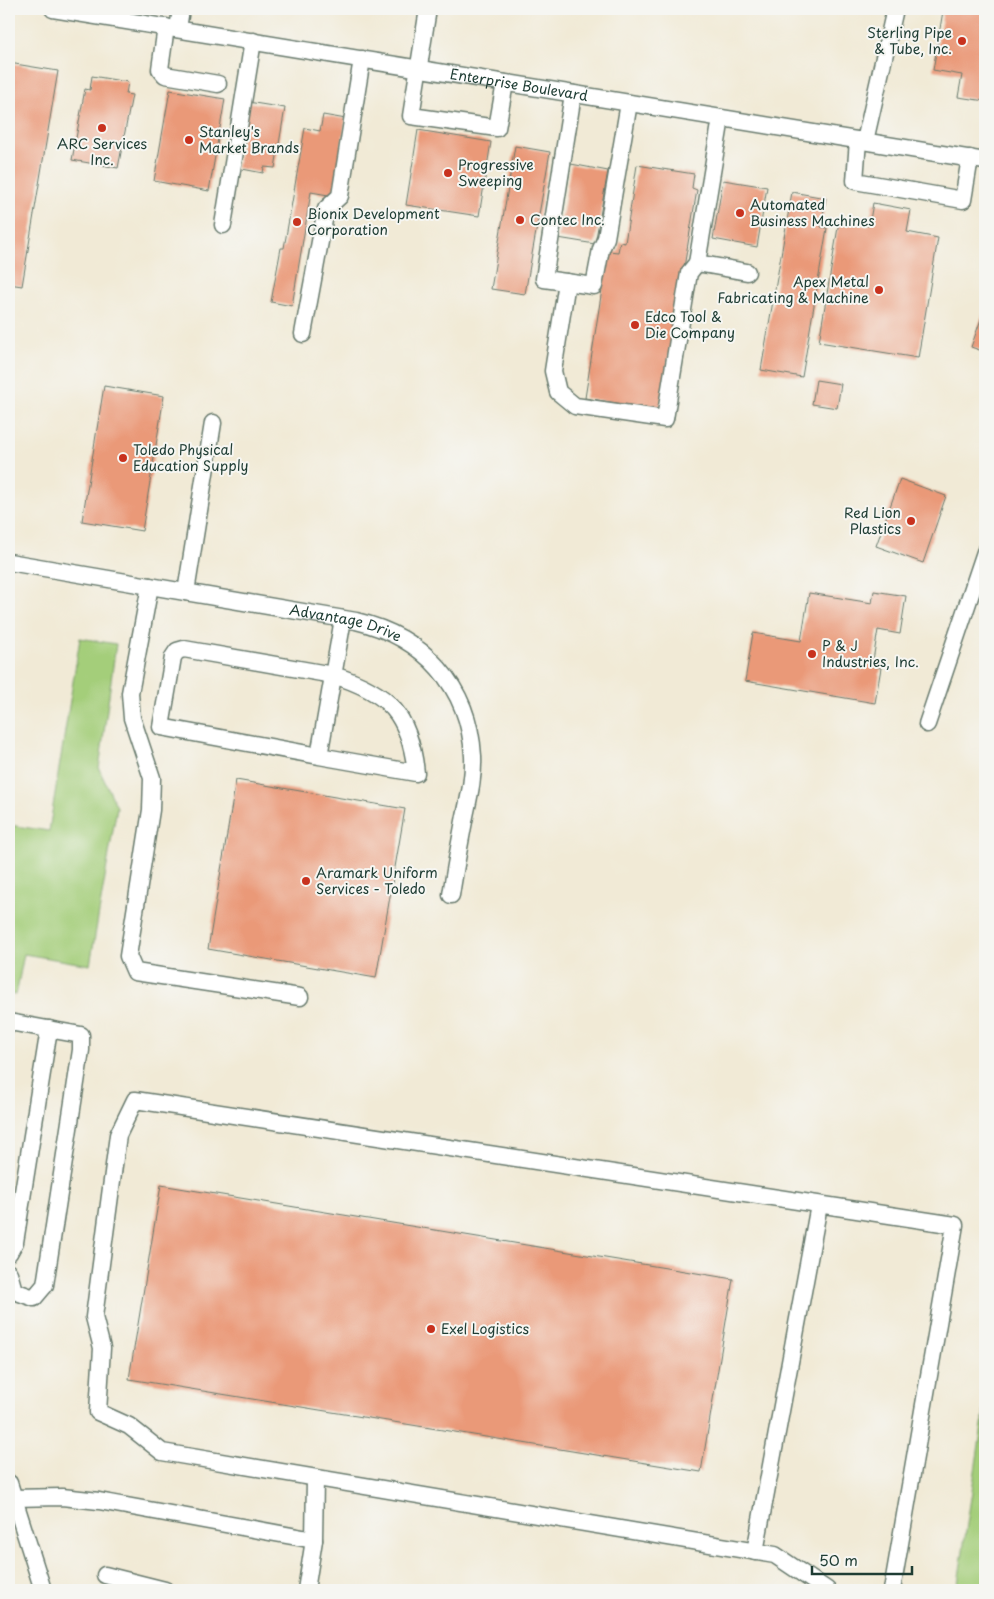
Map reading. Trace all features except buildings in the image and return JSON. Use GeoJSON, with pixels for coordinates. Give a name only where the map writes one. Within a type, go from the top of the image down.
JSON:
{"type":"FeatureCollection","features":[{"type":"Feature","properties":{"kind":"street","name":"Enterprise Boulevard"},"geometry":{"type":"LineString","coordinates":[[53,9],[978,160]]}},
{"type":"Feature","properties":{"kind":"street"},"geometry":{"type":"LineString","coordinates":[[181,9],[172,28],[160,69],[165,75],[218,84]]}},
{"type":"Feature","properties":{"kind":"street"},"geometry":{"type":"LineString","coordinates":[[428,9],[412,116],[497,128],[505,82]]}},
{"type":"Feature","properties":{"kind":"street"},"geometry":{"type":"LineString","coordinates":[[895,9],[862,141],[855,181],[963,200],[978,160]]}},
{"type":"Feature","properties":{"kind":"street"},"geometry":{"type":"LineString","coordinates":[[223,225],[253,41]]}},
{"type":"Feature","properties":{"kind":"street"},"geometry":{"type":"LineString","coordinates":[[303,334],[326,209],[340,196],[362,59]]}},
{"type":"Feature","properties":{"kind":"street"},"geometry":{"type":"LineString","coordinates":[[573,94],[544,279],[594,286],[601,249],[606,238],[629,103]]}},
{"type":"Feature","properties":{"kind":"street"},"geometry":{"type":"LineString","coordinates":[[567,282],[553,371],[558,392],[575,406],[665,419],[689,273],[697,263],[721,118]]}},
{"type":"Feature","properties":{"kind":"street"},"geometry":{"type":"LineString","coordinates":[[697,263],[747,272]]}},
{"type":"Feature","properties":{"kind":"street"},"geometry":{"type":"LineString","coordinates":[[186,592],[212,423]]}},
{"type":"Feature","properties":{"kind":"street"},"geometry":{"type":"LineString","coordinates":[[927,724],[985,552]]}},
{"type":"Feature","properties":{"kind":"street","name":"Advantage Drive"},"geometry":{"type":"LineString","coordinates":[[9,562],[370,624],[391,632],[430,658],[457,694],[470,736],[473,757],[472,779],[450,895]]}},
{"type":"Feature","properties":{"kind":"street"},"geometry":{"type":"LineString","coordinates":[[150,586],[130,693],[132,718],[149,762],[153,781],[151,810],[128,956],[130,964],[135,972],[300,997]]}},
{"type":"Feature","properties":{"kind":"street"},"geometry":{"type":"LineString","coordinates":[[318,756],[343,619]]}},
{"type":"Feature","properties":{"kind":"street"},"geometry":{"type":"LineString","coordinates":[[138,735],[162,727],[416,773],[409,734],[398,712],[377,694],[349,680],[333,675],[184,648],[173,657],[162,727]]}},
{"type":"Feature","properties":{"kind":"street"},"geometry":{"type":"LineString","coordinates":[[9,1024],[81,1035],[81,1050],[45,1286],[34,1298],[14,1291],[9,1273]]}},
{"type":"Feature","properties":{"kind":"street"},"geometry":{"type":"LineString","coordinates":[[9,1253],[15,1242],[50,1030]]}},
{"type":"Feature","properties":{"kind":"street"},"geometry":{"type":"LineString","coordinates":[[827,1590],[775,1555],[162,1452],[128,1426],[98,1412],[102,1348],[94,1317],[118,1135],[135,1100],[955,1226],[892,1590]]}},
{"type":"Feature","properties":{"kind":"street"},"geometry":{"type":"LineString","coordinates":[[755,1552],[820,1205]]}},
{"type":"Feature","properties":{"kind":"street"},"geometry":{"type":"LineString","coordinates":[[306,1590],[314,1540],[315,1479]]}},
{"type":"Feature","properties":{"kind":"street"},"geometry":{"type":"LineString","coordinates":[[43,1590],[11,1490],[99,1501],[314,1540]]}},
{"type":"Feature","properties":{"kind":"street"},"geometry":{"type":"LineString","coordinates":[[105,1575],[165,1590]]}},
{"type":"Feature","properties":{"kind":"green space"},"geometry":{"type":"Polygon","coordinates":[[[80,638],[116,644],[99,769],[117,807],[90,965],[24,954],[16,995],[9,994],[9,825],[49,831],[80,638]]]}},
{"type":"Feature","properties":{"kind":"green space"},"geometry":{"type":"Polygon","coordinates":[[[985,1405],[985,1590],[957,1590],[985,1405]]]}},
{"type":"Feature","properties":{"kind":"place","name":"Sterling Pipe & Tube, Inc."},"geometry":{"type":"Point","coordinates":[962,41]}},
{"type":"Feature","properties":{"kind":"place","name":"ARC Services Inc."},"geometry":{"type":"Point","coordinates":[102,128]}},
{"type":"Feature","properties":{"kind":"place","name":"Stanley's Market Brands"},"geometry":{"type":"Point","coordinates":[189,140]}},
{"type":"Feature","properties":{"kind":"place","name":"Progressive Sweeping"},"geometry":{"type":"Point","coordinates":[448,173]}},
{"type":"Feature","properties":{"kind":"place","name":"Automated Business Machines"},"geometry":{"type":"Point","coordinates":[740,213]}},
{"type":"Feature","properties":{"kind":"place","name":"Contec Inc."},"geometry":{"type":"Point","coordinates":[520,220]}},
{"type":"Feature","properties":{"kind":"place","name":"Bionix Development Corporation"},"geometry":{"type":"Point","coordinates":[297,222]}},
{"type":"Feature","properties":{"kind":"place","name":"Apex Metal Fabricating & Machine"},"geometry":{"type":"Point","coordinates":[879,290]}},
{"type":"Feature","properties":{"kind":"place","name":"Edco Tool & Die Company"},"geometry":{"type":"Point","coordinates":[635,325]}},
{"type":"Feature","properties":{"kind":"place","name":"Toledo Physical Education Supply"},"geometry":{"type":"Point","coordinates":[123,458]}},
{"type":"Feature","properties":{"kind":"place","name":"Red Lion Plastics"},"geometry":{"type":"Point","coordinates":[911,521]}},
{"type":"Feature","properties":{"kind":"place","name":"P & J Industries, Inc."},"geometry":{"type":"Point","coordinates":[812,654]}},
{"type":"Feature","properties":{"kind":"place","name":"Aramark Uniform Services - Toledo"},"geometry":{"type":"Point","coordinates":[306,881]}},
{"type":"Feature","properties":{"kind":"place","name":"Exel Logistics"},"geometry":{"type":"Point","coordinates":[431,1329]}}]}
